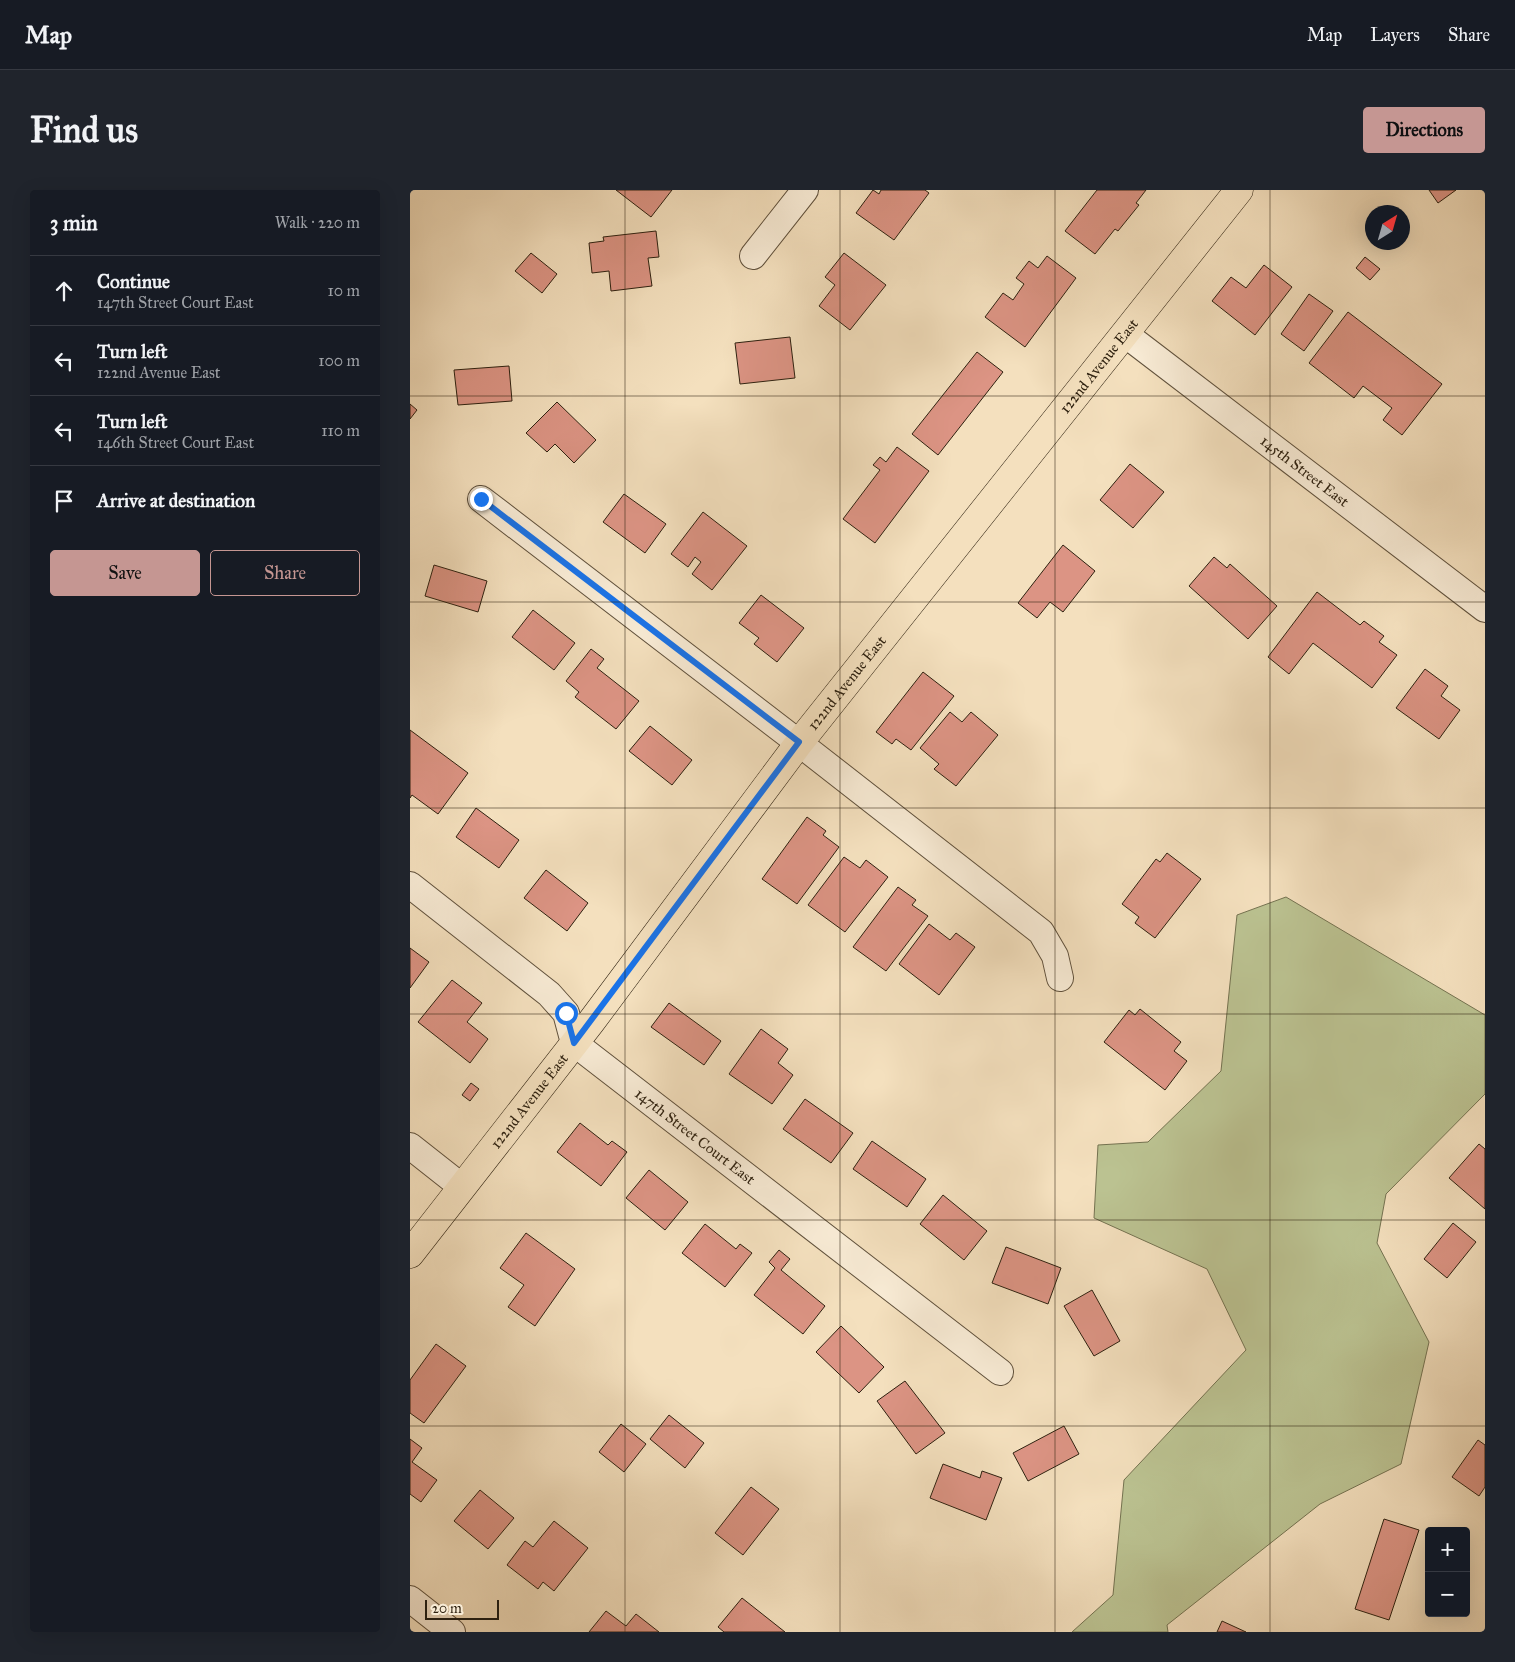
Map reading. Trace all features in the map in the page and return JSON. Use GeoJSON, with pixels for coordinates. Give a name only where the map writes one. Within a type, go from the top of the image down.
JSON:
{"type":"FeatureCollection","features":[{"type":"Feature","properties":{"kind":"main road","name":"122nd Avenue East"},"geometry":{"type":"LineString","coordinates":[[410,1254],[574,1043],[799,742],[1239,190]]}},
{"type":"Feature","properties":{"kind":"street"},"geometry":{"type":"LineString","coordinates":[[753,256],[805,190]]}},
{"type":"Feature","properties":{"kind":"street","name":"145th Street East"},"geometry":{"type":"LineString","coordinates":[[1125,334],[1485,609]]}},
{"type":"Feature","properties":{"kind":"street"},"geometry":{"type":"LineString","coordinates":[[481,499],[799,742],[1041,932],[1055,956],[1060,978]]}},
{"type":"Feature","properties":{"kind":"street"},"geometry":{"type":"LineString","coordinates":[[410,885],[549,994],[566,1013],[574,1043]]}},
{"type":"Feature","properties":{"kind":"street","name":"147th Street Court East"},"geometry":{"type":"LineString","coordinates":[[574,1043],[1000,1372]]}},
{"type":"Feature","properties":{"kind":"street"},"geometry":{"type":"LineString","coordinates":[[410,1146],[462,1187]]}},
{"type":"Feature","properties":{"kind":"street"},"geometry":{"type":"LineString","coordinates":[[410,1599],[452,1632]]}},
{"type":"Feature","properties":{"kind":"green space"},"geometry":{"type":"Polygon","coordinates":[[[1286,897],[1485,1015],[1485,1094],[1386,1194],[1377,1243],[1429,1342],[1401,1464],[1320,1504],[1167,1625],[1168,1632],[1072,1632],[1113,1595],[1124,1480],[1246,1350],[1207,1269],[1094,1218],[1098,1145],[1148,1142],[1221,1071],[1237,915],[1286,897]]]}},
{"type":"Feature","properties":{"kind":"building"},"geometry":{"type":"Polygon","coordinates":[[[616,190],[672,190],[651,217],[616,190]]]}},
{"type":"Feature","properties":{"kind":"building"},"geometry":{"type":"Polygon","coordinates":[[[873,190],[879,194],[881,190],[925,190],[929,193],[894,240],[856,213],[873,190]]]}},
{"type":"Feature","properties":{"kind":"building"},"geometry":{"type":"Polygon","coordinates":[[[1097,190],[1146,190],[1136,203],[1139,205],[1118,231],[1115,229],[1095,254],[1065,231],[1097,190]]]}},
{"type":"Feature","properties":{"kind":"building"},"geometry":{"type":"Polygon","coordinates":[[[1429,190],[1456,190],[1438,203],[1429,190]]]}},
{"type":"Feature","properties":{"kind":"building"},"geometry":{"type":"Polygon","coordinates":[[[656,231],[659,257],[648,258],[652,286],[611,291],[609,271],[592,273],[589,243],[604,241],[603,237],[656,231]]]}},
{"type":"Feature","properties":{"kind":"building"},"geometry":{"type":"Polygon","coordinates":[[[531,253],[557,274],[542,293],[515,271],[531,253]]]}},
{"type":"Feature","properties":{"kind":"building"},"geometry":{"type":"Polygon","coordinates":[[[844,253],[886,285],[850,330],[819,306],[835,285],[825,277],[844,253]]]}},
{"type":"Feature","properties":{"kind":"building"},"geometry":{"type":"Polygon","coordinates":[[[1047,256],[1076,278],[1025,347],[985,317],[1003,293],[1013,300],[1024,284],[1016,278],[1029,261],[1038,268],[1047,256]]]}},
{"type":"Feature","properties":{"kind":"building"},"geometry":{"type":"Polygon","coordinates":[[[1365,257],[1380,269],[1370,280],[1356,268],[1365,257]]]}},
{"type":"Feature","properties":{"kind":"building"},"geometry":{"type":"Polygon","coordinates":[[[1264,265],[1292,287],[1255,335],[1212,301],[1231,277],[1246,288],[1264,265]]]}},
{"type":"Feature","properties":{"kind":"building"},"geometry":{"type":"Polygon","coordinates":[[[1309,294],[1333,311],[1304,351],[1281,334],[1309,294]]]}},
{"type":"Feature","properties":{"kind":"building"},"geometry":{"type":"Polygon","coordinates":[[[1348,312],[1442,384],[1402,435],[1383,420],[1392,408],[1363,386],[1354,398],[1309,363],[1348,312]]]}},
{"type":"Feature","properties":{"kind":"building"},"geometry":{"type":"Polygon","coordinates":[[[790,337],[795,378],[740,384],[735,343],[790,337]]]}},
{"type":"Feature","properties":{"kind":"building"},"geometry":{"type":"Polygon","coordinates":[[[977,352],[1003,372],[938,455],[912,434],[977,352]]]}},
{"type":"Feature","properties":{"kind":"building"},"geometry":{"type":"Polygon","coordinates":[[[509,366],[512,401],[458,405],[454,370],[509,366]]]}},
{"type":"Feature","properties":{"kind":"building"},"geometry":{"type":"Polygon","coordinates":[[[557,402],[596,440],[574,463],[555,444],[547,452],[526,433],[557,402]]]}},
{"type":"Feature","properties":{"kind":"building"},"geometry":{"type":"Polygon","coordinates":[[[410,404],[417,410],[410,419],[410,404]]]}},
{"type":"Feature","properties":{"kind":"building"},"geometry":{"type":"Polygon","coordinates":[[[897,447],[929,471],[875,543],[843,519],[880,470],[873,465],[880,457],[886,462],[897,447]]]}},
{"type":"Feature","properties":{"kind":"building"},"geometry":{"type":"Polygon","coordinates":[[[1130,464],[1164,492],[1133,528],[1100,500],[1130,464]]]}},
{"type":"Feature","properties":{"kind":"building"},"geometry":{"type":"Polygon","coordinates":[[[624,494],[666,524],[645,553],[603,522],[624,494]]]}},
{"type":"Feature","properties":{"kind":"building"},"geometry":{"type":"Polygon","coordinates":[[[703,512],[747,546],[712,590],[692,574],[701,562],[695,557],[688,567],[671,554],[703,512]]]}},
{"type":"Feature","properties":{"kind":"building"},"geometry":{"type":"Polygon","coordinates":[[[1063,545],[1095,571],[1063,612],[1050,602],[1037,618],[1018,603],[1063,545]]]}},
{"type":"Feature","properties":{"kind":"building"},"geometry":{"type":"Polygon","coordinates":[[[1214,557],[1227,568],[1230,564],[1277,606],[1248,639],[1189,586],[1214,557]]]}},
{"type":"Feature","properties":{"kind":"building"},"geometry":{"type":"Polygon","coordinates":[[[434,565],[487,581],[478,612],[425,596],[434,565]]]}},
{"type":"Feature","properties":{"kind":"building"},"geometry":{"type":"Polygon","coordinates":[[[1317,592],[1360,625],[1364,621],[1384,636],[1379,642],[1397,655],[1372,688],[1313,643],[1289,674],[1268,657],[1317,592]]]}},
{"type":"Feature","properties":{"kind":"building"},"geometry":{"type":"Polygon","coordinates":[[[761,595],[804,628],[777,662],[754,644],[759,638],[739,623],[761,595]]]}},
{"type":"Feature","properties":{"kind":"building"},"geometry":{"type":"Polygon","coordinates":[[[533,610],[575,643],[554,670],[512,637],[533,610]]]}},
{"type":"Feature","properties":{"kind":"building"},"geometry":{"type":"Polygon","coordinates":[[[591,649],[604,659],[597,668],[639,701],[616,729],[575,697],[579,692],[566,681],[591,649]]]}},
{"type":"Feature","properties":{"kind":"building"},"geometry":{"type":"Polygon","coordinates":[[[1425,669],[1448,686],[1441,696],[1460,710],[1439,739],[1396,708],[1425,669]]]}},
{"type":"Feature","properties":{"kind":"building"},"geometry":{"type":"Polygon","coordinates":[[[923,672],[954,696],[911,750],[896,739],[892,744],[876,732],[923,672]]]}},
{"type":"Feature","properties":{"kind":"building"},"geometry":{"type":"Polygon","coordinates":[[[950,712],[962,722],[971,712],[998,735],[956,786],[934,769],[939,764],[920,748],[950,712]]]}},
{"type":"Feature","properties":{"kind":"building"},"geometry":{"type":"Polygon","coordinates":[[[650,726],[692,760],[672,785],[629,751],[650,726]]]}},
{"type":"Feature","properties":{"kind":"building"},"geometry":{"type":"Polygon","coordinates":[[[410,730],[468,773],[438,814],[412,795],[410,798],[410,730]]]}},
{"type":"Feature","properties":{"kind":"building"},"geometry":{"type":"Polygon","coordinates":[[[476,808],[519,840],[499,868],[456,837],[476,808]]]}},
{"type":"Feature","properties":{"kind":"building"},"geometry":{"type":"Polygon","coordinates":[[[807,817],[826,831],[823,835],[839,847],[797,904],[762,879],[807,817]]]}},
{"type":"Feature","properties":{"kind":"building"},"geometry":{"type":"Polygon","coordinates":[[[1167,853],[1201,879],[1155,938],[1135,923],[1139,917],[1122,904],[1156,859],[1160,862],[1167,853]]]}},
{"type":"Feature","properties":{"kind":"building"},"geometry":{"type":"Polygon","coordinates":[[[844,857],[860,868],[866,860],[888,877],[845,932],[808,905],[844,857]]]}},
{"type":"Feature","properties":{"kind":"building"},"geometry":{"type":"Polygon","coordinates":[[[546,870],[588,903],[567,931],[524,898],[546,870]]]}},
{"type":"Feature","properties":{"kind":"building"},"geometry":{"type":"Polygon","coordinates":[[[898,887],[916,900],[912,905],[928,916],[886,971],[853,947],[898,887]]]}},
{"type":"Feature","properties":{"kind":"building"},"geometry":{"type":"Polygon","coordinates":[[[929,924],[950,940],[956,933],[975,947],[939,995],[899,964],[929,924]]]}},
{"type":"Feature","properties":{"kind":"building"},"geometry":{"type":"Polygon","coordinates":[[[410,948],[429,962],[410,988],[410,948]]]}},
{"type":"Feature","properties":{"kind":"building"},"geometry":{"type":"Polygon","coordinates":[[[452,980],[482,1003],[467,1022],[488,1039],[470,1063],[418,1022],[452,980]]]}},
{"type":"Feature","properties":{"kind":"building"},"geometry":{"type":"Polygon","coordinates":[[[669,1003],[721,1041],[704,1065],[651,1027],[669,1003]]]}},
{"type":"Feature","properties":{"kind":"building"},"geometry":{"type":"Polygon","coordinates":[[[1140,1009],[1181,1042],[1174,1051],[1187,1061],[1165,1090],[1104,1042],[1129,1010],[1135,1015],[1140,1009]]]}},
{"type":"Feature","properties":{"kind":"building"},"geometry":{"type":"Polygon","coordinates":[[[761,1029],[788,1049],[778,1063],[793,1075],[772,1104],[729,1074],[761,1029]]]}},
{"type":"Feature","properties":{"kind":"building"},"geometry":{"type":"Polygon","coordinates":[[[471,1083],[479,1089],[470,1101],[462,1095],[471,1083]]]}},
{"type":"Feature","properties":{"kind":"building"},"geometry":{"type":"Polygon","coordinates":[[[805,1099],[853,1133],[831,1163],[783,1129],[805,1099]]]}},
{"type":"Feature","properties":{"kind":"building"},"geometry":{"type":"Polygon","coordinates":[[[580,1123],[608,1145],[612,1141],[627,1152],[601,1186],[557,1152],[580,1123]]]}},
{"type":"Feature","properties":{"kind":"building"},"geometry":{"type":"Polygon","coordinates":[[[872,1141],[926,1179],[907,1207],[853,1169],[872,1141]]]}},
{"type":"Feature","properties":{"kind":"building"},"geometry":{"type":"Polygon","coordinates":[[[1479,1144],[1485,1149],[1485,1209],[1449,1178],[1479,1144]]]}},
{"type":"Feature","properties":{"kind":"building"},"geometry":{"type":"Polygon","coordinates":[[[649,1170],[688,1202],[665,1230],[626,1198],[649,1170]]]}},
{"type":"Feature","properties":{"kind":"building"},"geometry":{"type":"Polygon","coordinates":[[[943,1195],[987,1231],[964,1260],[920,1224],[943,1195]]]}},
{"type":"Feature","properties":{"kind":"building"},"geometry":{"type":"Polygon","coordinates":[[[1453,1223],[1476,1242],[1447,1278],[1424,1259],[1453,1223]]]}},
{"type":"Feature","properties":{"kind":"building"},"geometry":{"type":"Polygon","coordinates":[[[705,1224],[736,1249],[740,1244],[752,1253],[725,1287],[682,1253],[705,1224]]]}},
{"type":"Feature","properties":{"kind":"building"},"geometry":{"type":"Polygon","coordinates":[[[526,1233],[575,1269],[535,1326],[508,1307],[524,1285],[500,1268],[526,1233]]]}},
{"type":"Feature","properties":{"kind":"building"},"geometry":{"type":"Polygon","coordinates":[[[1006,1247],[1061,1268],[1048,1304],[992,1283],[1006,1247]]]}},
{"type":"Feature","properties":{"kind":"building"},"geometry":{"type":"Polygon","coordinates":[[[779,1250],[790,1259],[781,1270],[825,1306],[803,1334],[754,1295],[775,1268],[769,1262],[779,1250]]]}},
{"type":"Feature","properties":{"kind":"building"},"geometry":{"type":"Polygon","coordinates":[[[1092,1290],[1120,1341],[1094,1356],[1064,1306],[1092,1290]]]}},
{"type":"Feature","properties":{"kind":"building"},"geometry":{"type":"Polygon","coordinates":[[[841,1326],[884,1367],[859,1393],[816,1352],[841,1326]]]}},
{"type":"Feature","properties":{"kind":"building"},"geometry":{"type":"Polygon","coordinates":[[[436,1344],[466,1366],[424,1423],[410,1413],[410,1380],[436,1344]]]}},
{"type":"Feature","properties":{"kind":"building"},"geometry":{"type":"Polygon","coordinates":[[[905,1381],[945,1433],[916,1454],[877,1401],[905,1381]]]}},
{"type":"Feature","properties":{"kind":"building"},"geometry":{"type":"Polygon","coordinates":[[[669,1415],[704,1443],[685,1468],[650,1439],[669,1415]]]}},
{"type":"Feature","properties":{"kind":"building"},"geometry":{"type":"Polygon","coordinates":[[[621,1424],[646,1444],[624,1472],[599,1452],[621,1424]]]}},
{"type":"Feature","properties":{"kind":"building"},"geometry":{"type":"Polygon","coordinates":[[[1064,1426],[1079,1454],[1028,1481],[1013,1453],[1064,1426]]]}},
{"type":"Feature","properties":{"kind":"building"},"geometry":{"type":"Polygon","coordinates":[[[410,1439],[422,1448],[412,1462],[437,1480],[421,1502],[410,1494],[410,1439]]]}},
{"type":"Feature","properties":{"kind":"building"},"geometry":{"type":"Polygon","coordinates":[[[1478,1440],[1485,1445],[1485,1487],[1479,1496],[1452,1477],[1478,1440]]]}},
{"type":"Feature","properties":{"kind":"building"},"geometry":{"type":"Polygon","coordinates":[[[943,1464],[980,1478],[982,1471],[1002,1478],[986,1520],[930,1498],[943,1464]]]}},
{"type":"Feature","properties":{"kind":"building"},"geometry":{"type":"Polygon","coordinates":[[[751,1487],[779,1509],[743,1555],[715,1533],[751,1487]]]}},
{"type":"Feature","properties":{"kind":"building"},"geometry":{"type":"Polygon","coordinates":[[[480,1490],[514,1518],[488,1549],[454,1521],[480,1490]]]}},
{"type":"Feature","properties":{"kind":"building"},"geometry":{"type":"Polygon","coordinates":[[[1384,1519],[1419,1530],[1389,1620],[1355,1609],[1384,1519]]]}},
{"type":"Feature","properties":{"kind":"building"},"geometry":{"type":"Polygon","coordinates":[[[554,1521],[588,1548],[554,1591],[543,1582],[538,1589],[507,1565],[525,1541],[533,1547],[554,1521]]]}},
{"type":"Feature","properties":{"kind":"building"},"geometry":{"type":"Polygon","coordinates":[[[742,1598],[785,1632],[724,1632],[718,1627],[742,1598]]]}},
{"type":"Feature","properties":{"kind":"building"},"geometry":{"type":"Polygon","coordinates":[[[606,1611],[626,1626],[636,1614],[659,1632],[589,1632],[606,1611]]]}},
{"type":"Feature","properties":{"kind":"building"},"geometry":{"type":"Polygon","coordinates":[[[1222,1621],[1246,1632],[1217,1632],[1222,1621]]]}},
{"type":"Feature","properties":{"kind":"route"},"geometry":{"type":"LineString","coordinates":[[481,499],[799,742],[574,1043],[566,1013]]}}]}
